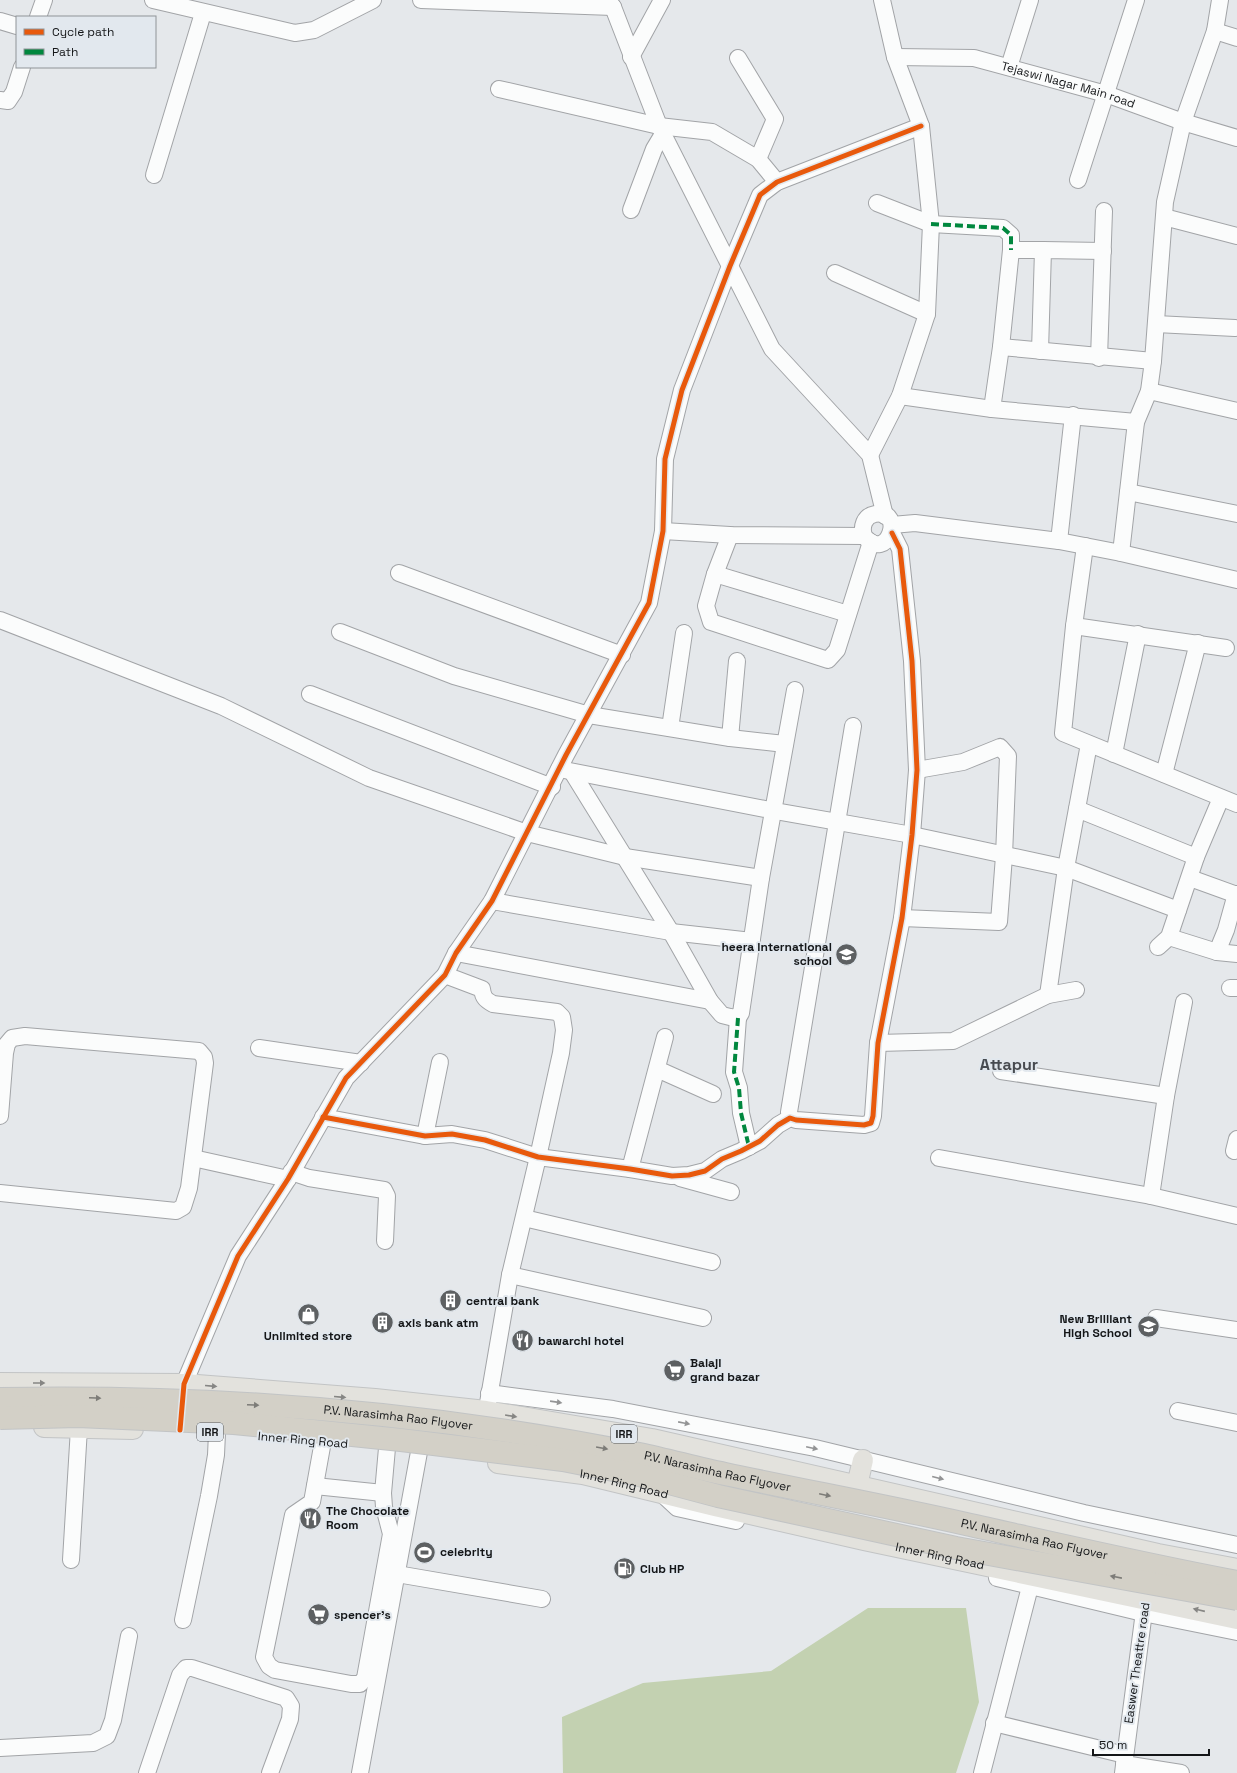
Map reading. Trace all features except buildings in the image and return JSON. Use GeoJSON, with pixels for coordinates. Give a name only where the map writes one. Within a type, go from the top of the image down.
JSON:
{"type":"FeatureCollection","features":[{"type":"Feature","properties":{"kind":"highway","name":"P.V. Narasimha Rao Flyover"},"geometry":{"type":"LineString","coordinates":[[0,1399],[73,1398],[156,1400],[318,1408],[486,1429],[639,1454],[1123,1559],[1237,1582]]}},
{"type":"Feature","properties":{"kind":"highway","name":"P.V. Narasimha Rao Flyover"},"geometry":{"type":"LineString","coordinates":[[0,1418],[78,1416],[234,1423],[401,1440],[563,1460],[639,1475],[718,1496],[956,1548],[1237,1599]]}},
{"type":"Feature","properties":{"kind":"main road","name":"IRR"},"geometry":{"type":"LineString","coordinates":[[0,1383],[184,1384],[375,1399],[488,1402],[1158,1554],[1237,1569]]}},
{"type":"Feature","properties":{"kind":"main road","name":"Inner Ring Road"},"geometry":{"type":"LineString","coordinates":[[0,1428],[180,1430],[323,1441],[583,1474],[662,1494],[849,1536],[1031,1580],[1061,1582],[1144,1606],[1237,1619]]}},
{"type":"Feature","properties":{"kind":"main road"},"geometry":{"type":"LineString","coordinates":[[857,1485],[863,1460]]}},
{"type":"Feature","properties":{"kind":"street"},"geometry":{"type":"LineString","coordinates":[[38,16],[44,0]]}},
{"type":"Feature","properties":{"kind":"street"},"geometry":{"type":"LineString","coordinates":[[153,0],[203,13],[295,32],[314,30],[373,0]]}},
{"type":"Feature","properties":{"kind":"street"},"geometry":{"type":"LineString","coordinates":[[421,0],[611,4],[661,130],[772,349],[870,455],[890,524],[900,549],[912,661],[917,770],[912,835],[902,918],[878,1044],[873,1116],[871,1123],[864,1125],[796,1120],[790,1118],[778,1124],[760,1140],[749,1147],[722,1159],[705,1171],[689,1175],[672,1176]]}},
{"type":"Feature","properties":{"kind":"street"},"geometry":{"type":"LineString","coordinates":[[631,57],[662,0]]}},
{"type":"Feature","properties":{"kind":"street"},"geometry":{"type":"LineString","coordinates":[[870,455],[900,396],[927,314],[931,224],[921,126],[895,57],[882,0]]}},
{"type":"Feature","properties":{"kind":"street"},"geometry":{"type":"LineString","coordinates":[[1009,67],[1030,0]]}},
{"type":"Feature","properties":{"kind":"street"},"geometry":{"type":"LineString","coordinates":[[1078,180],[1136,0]]}},
{"type":"Feature","properties":{"kind":"street"},"geometry":{"type":"LineString","coordinates":[[1121,553],[1136,422],[1149,391],[1153,362],[1165,202],[1184,122],[1215,31],[1220,0]]}},
{"type":"Feature","properties":{"kind":"street"},"geometry":{"type":"LineString","coordinates":[[154,175],[203,13]]}},
{"type":"Feature","properties":{"kind":"street"},"geometry":{"type":"LineString","coordinates":[[0,20],[16,26]]}},
{"type":"Feature","properties":{"kind":"street"},"geometry":{"type":"LineString","coordinates":[[1215,31],[1237,38]]}},
{"type":"Feature","properties":{"kind":"street","name":"Tejaswi Nagar Main road"},"geometry":{"type":"LineString","coordinates":[[895,57],[974,58],[1106,94],[1184,122],[1237,138]]}},
{"type":"Feature","properties":{"kind":"street"},"geometry":{"type":"LineString","coordinates":[[738,58],[776,119],[758,159]]}},
{"type":"Feature","properties":{"kind":"street"},"geometry":{"type":"LineString","coordinates":[[0,100],[8,101],[14,92],[22,68]]}},
{"type":"Feature","properties":{"kind":"street"},"geometry":{"type":"LineString","coordinates":[[500,89],[661,130],[712,132],[758,159],[777,182]]}},
{"type":"Feature","properties":{"kind":"street"},"geometry":{"type":"LineString","coordinates":[[180,1430],[184,1384],[238,1256],[290,1175],[346,1078],[445,975],[456,953],[492,901],[552,786],[566,770],[589,715],[650,603],[663,531],[665,459],[682,390],[730,266],[760,195],[777,182],[921,126]]}},
{"type":"Feature","properties":{"kind":"street"},"geometry":{"type":"LineString","coordinates":[[631,210],[661,130]]}},
{"type":"Feature","properties":{"kind":"street"},"geometry":{"type":"LineString","coordinates":[[877,203],[931,224],[1003,228],[1011,235],[1011,250],[1001,348],[992,409]]}},
{"type":"Feature","properties":{"kind":"street"},"geometry":{"type":"LineString","coordinates":[[1099,358],[1104,211]]}},
{"type":"Feature","properties":{"kind":"street"},"geometry":{"type":"LineString","coordinates":[[1164,217],[1237,236]]}},
{"type":"Feature","properties":{"kind":"street"},"geometry":{"type":"LineString","coordinates":[[1011,250],[1103,251]]}},
{"type":"Feature","properties":{"kind":"street"},"geometry":{"type":"LineString","coordinates":[[1040,351],[1043,250]]}},
{"type":"Feature","properties":{"kind":"street"},"geometry":{"type":"LineString","coordinates":[[835,273],[927,314]]}},
{"type":"Feature","properties":{"kind":"street"},"geometry":{"type":"LineString","coordinates":[[1156,324],[1235,328]]}},
{"type":"Feature","properties":{"kind":"street"},"geometry":{"type":"LineString","coordinates":[[1001,348],[1153,362]]}},
{"type":"Feature","properties":{"kind":"street"},"geometry":{"type":"LineString","coordinates":[[1149,391],[1237,411]]}},
{"type":"Feature","properties":{"kind":"street"},"geometry":{"type":"LineString","coordinates":[[900,396],[992,409],[1073,415],[1136,422]]}},
{"type":"Feature","properties":{"kind":"street"},"geometry":{"type":"LineString","coordinates":[[1059,541],[1073,415]]}},
{"type":"Feature","properties":{"kind":"street"},"geometry":{"type":"LineString","coordinates":[[1128,492],[1237,514]]}},
{"type":"Feature","properties":{"kind":"street"},"geometry":{"type":"LineString","coordinates":[[730,535],[715,574],[706,606],[711,622],[828,660],[837,650],[868,539],[863,526],[867,518],[876,514],[890,524],[915,523],[1059,541],[1121,553],[1237,580]]}},
{"type":"Feature","properties":{"kind":"street"},"geometry":{"type":"LineString","coordinates":[[663,531],[730,535],[868,539],[881,543],[890,538],[890,524]]}},
{"type":"Feature","properties":{"kind":"street"},"geometry":{"type":"LineString","coordinates":[[1085,546],[1074,626],[1063,733],[1237,804]]}},
{"type":"Feature","properties":{"kind":"street"},"geometry":{"type":"LineString","coordinates":[[399,573],[622,655]]}},
{"type":"Feature","properties":{"kind":"street"},"geometry":{"type":"LineString","coordinates":[[715,574],[848,614]]}},
{"type":"Feature","properties":{"kind":"street"},"geometry":{"type":"LineString","coordinates":[[0,620],[221,706],[369,778],[527,833],[626,856],[761,878]]}},
{"type":"Feature","properties":{"kind":"street"},"geometry":{"type":"LineString","coordinates":[[1074,626],[1138,634],[1226,648]]}},
{"type":"Feature","properties":{"kind":"street"},"geometry":{"type":"LineString","coordinates":[[340,632],[454,676],[589,715],[730,738],[785,744]]}},
{"type":"Feature","properties":{"kind":"street"},"geometry":{"type":"LineString","coordinates":[[670,728],[684,633]]}},
{"type":"Feature","properties":{"kind":"street"},"geometry":{"type":"LineString","coordinates":[[1114,754],[1138,634]]}},
{"type":"Feature","properties":{"kind":"street"},"geometry":{"type":"LineString","coordinates":[[1164,774],[1198,643]]}},
{"type":"Feature","properties":{"kind":"street"},"geometry":{"type":"LineString","coordinates":[[730,738],[737,661]]}},
{"type":"Feature","properties":{"kind":"street"},"geometry":{"type":"LineString","coordinates":[[749,1147],[741,1113],[739,1088],[734,1072],[738,1018],[741,1013],[761,878],[775,811],[795,690]]}},
{"type":"Feature","properties":{"kind":"street"},"geometry":{"type":"LineString","coordinates":[[310,694],[552,786]]}},
{"type":"Feature","properties":{"kind":"street"},"geometry":{"type":"LineString","coordinates":[[790,1118],[788,1112],[853,726]]}},
{"type":"Feature","properties":{"kind":"street"},"geometry":{"type":"LineString","coordinates":[[1048,995],[1066,868],[1089,744]]}},
{"type":"Feature","properties":{"kind":"street"},"geometry":{"type":"LineString","coordinates":[[902,918],[999,922],[1004,856],[1008,756],[1000,747],[963,762],[917,770]]}},
{"type":"Feature","properties":{"kind":"street"},"geometry":{"type":"LineString","coordinates":[[566,770],[775,811],[912,835],[1004,856],[1066,868],[1178,910]]}},
{"type":"Feature","properties":{"kind":"street"},"geometry":{"type":"LineString","coordinates":[[566,770],[626,856],[710,1001],[722,1015],[738,1018]]}},
{"type":"Feature","properties":{"kind":"street"},"geometry":{"type":"LineString","coordinates":[[1221,798],[1196,857],[1178,910],[1163,942],[1217,952],[1237,954]]}},
{"type":"Feature","properties":{"kind":"street"},"geometry":{"type":"LineString","coordinates":[[1077,809],[1196,857]]}},
{"type":"Feature","properties":{"kind":"street"},"geometry":{"type":"LineString","coordinates":[[1190,878],[1237,894],[1226,930],[1217,952]]}},
{"type":"Feature","properties":{"kind":"street"},"geometry":{"type":"LineString","coordinates":[[492,901],[671,932],[752,941]]}},
{"type":"Feature","properties":{"kind":"street"},"geometry":{"type":"LineString","coordinates":[[456,953],[710,1001]]}},
{"type":"Feature","properties":{"kind":"street"},"geometry":{"type":"LineString","coordinates":[[445,975],[482,989],[485,1000],[493,1004],[557,1012],[562,1017],[564,1030],[561,1053],[510,1275],[488,1402],[613,1409],[776,1440],[1084,1513],[1237,1545]]}},
{"type":"Feature","properties":{"kind":"street"},"geometry":{"type":"LineString","coordinates":[[878,1044],[953,1041],[1048,995],[1076,990]]}},
{"type":"Feature","properties":{"kind":"street"},"geometry":{"type":"LineString","coordinates":[[1151,1196],[1166,1096],[1184,1002]]}},
{"type":"Feature","properties":{"kind":"street"},"geometry":{"type":"LineString","coordinates":[[0,1116],[5,1053],[7,1044],[12,1038],[25,1036],[199,1051],[204,1057],[205,1063],[189,1188],[183,1206],[176,1211],[0,1194]]}},
{"type":"Feature","properties":{"kind":"street"},"geometry":{"type":"LineString","coordinates":[[630,1169],[665,1037]]}},
{"type":"Feature","properties":{"kind":"street"},"geometry":{"type":"LineString","coordinates":[[259,1048],[361,1063]]}},
{"type":"Feature","properties":{"kind":"street"},"geometry":{"type":"LineString","coordinates":[[425,1136],[440,1062]]}},
{"type":"Feature","properties":{"kind":"street"},"geometry":{"type":"LineString","coordinates":[[656,1069],[713,1094]]}},
{"type":"Feature","properties":{"kind":"street"},"geometry":{"type":"LineString","coordinates":[[1001,1071],[1166,1096]]}},
{"type":"Feature","properties":{"kind":"street"},"geometry":{"type":"LineString","coordinates":[[323,1117],[425,1136],[452,1134],[485,1140],[538,1157],[672,1176],[731,1192]]}},
{"type":"Feature","properties":{"kind":"street"},"geometry":{"type":"LineString","coordinates":[[193,1158],[384,1190],[387,1196],[385,1241]]}},
{"type":"Feature","properties":{"kind":"street"},"geometry":{"type":"LineString","coordinates":[[939,1158],[1151,1196],[1237,1216]]}},
{"type":"Feature","properties":{"kind":"street"},"geometry":{"type":"LineString","coordinates":[[524,1218],[712,1262]]}},
{"type":"Feature","properties":{"kind":"street"},"geometry":{"type":"LineString","coordinates":[[510,1275],[703,1318]]}},
{"type":"Feature","properties":{"kind":"street"},"geometry":{"type":"LineString","coordinates":[[1156,1318],[1237,1330]]}},
{"type":"Feature","properties":{"kind":"street"},"geometry":{"type":"LineString","coordinates":[[1178,1411],[1237,1423]]}},
{"type":"Feature","properties":{"kind":"street"},"geometry":{"type":"LineString","coordinates":[[71,1560],[79,1428]]}},
{"type":"Feature","properties":{"kind":"street"},"geometry":{"type":"LineString","coordinates":[[183,1620],[209,1496],[216,1455],[217,1433]]}},
{"type":"Feature","properties":{"kind":"street"},"geometry":{"type":"LineString","coordinates":[[323,1441],[312,1502],[293,1515],[264,1657],[269,1666],[274,1670],[352,1684],[360,1684],[365,1678],[391,1534],[384,1507],[383,1493],[387,1448]]}},
{"type":"Feature","properties":{"kind":"street"},"geometry":{"type":"LineString","coordinates":[[360,1773],[419,1452]]}},
{"type":"Feature","properties":{"kind":"street"},"geometry":{"type":"LineString","coordinates":[[315,1486],[383,1493]]}},
{"type":"Feature","properties":{"kind":"street","name":"Easwer Theattre road"},"geometry":{"type":"LineString","coordinates":[[1124,1764],[1144,1606],[1158,1554]]}},
{"type":"Feature","properties":{"kind":"street"},"geometry":{"type":"LineString","coordinates":[[397,1574],[542,1599]]}},
{"type":"Feature","properties":{"kind":"street"},"geometry":{"type":"LineString","coordinates":[[982,1773],[1031,1580]]}},
{"type":"Feature","properties":{"kind":"street"},"geometry":{"type":"LineString","coordinates":[[1144,1606],[1237,1632]]}},
{"type":"Feature","properties":{"kind":"street"},"geometry":{"type":"LineString","coordinates":[[0,1748],[93,1743],[107,1736],[113,1720],[129,1636]]}},
{"type":"Feature","properties":{"kind":"street"},"geometry":{"type":"LineString","coordinates":[[147,1773],[180,1675],[186,1668],[192,1668],[286,1698],[291,1706],[290,1719],[270,1773]]}},
{"type":"Feature","properties":{"kind":"street"},"geometry":{"type":"LineString","coordinates":[[994,1723],[1124,1764],[1181,1773]]}},
{"type":"Feature","properties":{"kind":"green space"},"geometry":{"type":"Polygon","coordinates":[[[868,1608],[966,1608],[979,1702],[956,1773],[563,1773],[562,1717],[643,1683],[771,1671],[868,1608]]]}},
{"type":"Feature","properties":{"kind":"marked path"},"geometry":{"type":"LineString","coordinates":[[931,224],[1003,228],[1011,235],[1011,250]]}},
{"type":"Feature","properties":{"kind":"marked path"},"geometry":{"type":"LineString","coordinates":[[738,1018],[734,1072],[739,1088],[741,1113],[749,1147]]}},
{"type":"Feature","properties":{"kind":"cycle path"},"geometry":{"type":"LineString","coordinates":[[180,1430],[184,1384],[238,1256],[288,1179],[346,1078],[445,975],[456,953],[492,901],[566,755],[649,603],[663,531],[665,459],[682,390],[730,266],[760,195],[777,182],[921,126]]}},
{"type":"Feature","properties":{"kind":"cycle path"},"geometry":{"type":"LineString","coordinates":[[323,1117],[425,1136],[452,1134],[485,1140],[538,1157],[672,1176],[689,1175],[705,1171],[722,1159],[760,1141],[778,1125],[790,1118],[796,1120],[864,1125],[871,1123],[873,1116],[878,1043],[902,918],[912,835],[917,770],[912,661],[900,549],[892,533]]}},
{"type":"Feature","properties":{"kind":"place","name":"heera international school"},"geometry":{"type":"Point","coordinates":[847,954]}},
{"type":"Feature","properties":{"kind":"place","name":"central bank"},"geometry":{"type":"Point","coordinates":[450,1301]}},
{"type":"Feature","properties":{"kind":"place","name":"Unlimited store"},"geometry":{"type":"Point","coordinates":[308,1315]}},
{"type":"Feature","properties":{"kind":"place","name":"axis bank atm"},"geometry":{"type":"Point","coordinates":[382,1323]}},
{"type":"Feature","properties":{"kind":"place","name":"New Brilliant High School"},"geometry":{"type":"Point","coordinates":[1148,1326]}},
{"type":"Feature","properties":{"kind":"place","name":"bawarchi hotel"},"geometry":{"type":"Point","coordinates":[522,1341]}},
{"type":"Feature","properties":{"kind":"place","name":"Balaji grand bazar"},"geometry":{"type":"Point","coordinates":[674,1370]}},
{"type":"Feature","properties":{"kind":"place","name":"The Chocolate Room"},"geometry":{"type":"Point","coordinates":[311,1518]}},
{"type":"Feature","properties":{"kind":"place","name":"celebrity"},"geometry":{"type":"Point","coordinates":[425,1552]}},
{"type":"Feature","properties":{"kind":"place","name":"Club HP"},"geometry":{"type":"Point","coordinates":[625,1569]}},
{"type":"Feature","properties":{"kind":"place","name":"spencer's"},"geometry":{"type":"Point","coordinates":[319,1615]}},
{"type":"Feature","properties":{"kind":"district","name":"Attapur"},"geometry":{"type":"Point","coordinates":[1009,1064]}}]}
